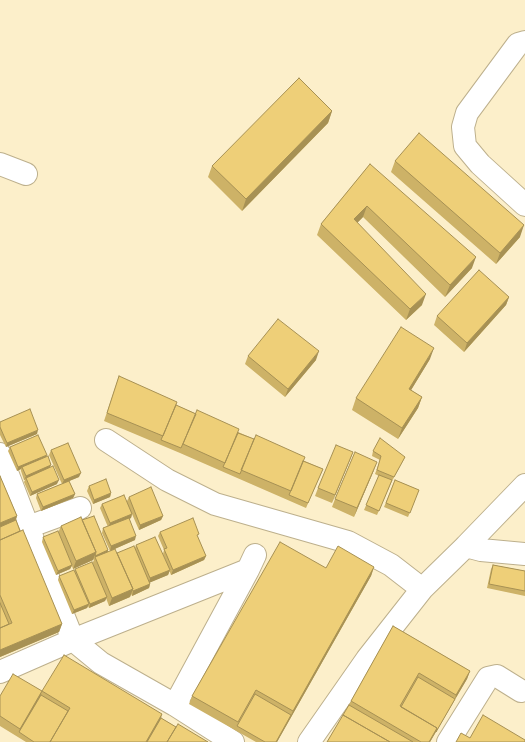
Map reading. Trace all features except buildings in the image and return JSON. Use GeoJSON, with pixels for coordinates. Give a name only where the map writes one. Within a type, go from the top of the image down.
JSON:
{"type":"FeatureCollection","features":[{"type":"Feature","properties":{"kind":"street"},"geometry":{"type":"LineString","coordinates":[[525,42],[518,44],[467,113],[463,127],[465,146],[480,164],[525,205]]}},
{"type":"Feature","properties":{"kind":"street"},"geometry":{"type":"LineString","coordinates":[[0,164],[26,174]]}},
{"type":"Feature","properties":{"kind":"street"},"geometry":{"type":"LineString","coordinates":[[106,440],[167,480],[215,504],[348,542],[391,565],[422,589]]}},
{"type":"Feature","properties":{"kind":"street"},"geometry":{"type":"LineString","coordinates":[[0,454],[73,640],[102,663],[175,705],[233,742]]}},
{"type":"Feature","properties":{"kind":"street"},"geometry":{"type":"LineString","coordinates":[[309,742],[367,659],[422,589],[525,485]]}},
{"type":"Feature","properties":{"kind":"street"},"geometry":{"type":"LineString","coordinates":[[28,527],[80,508]]}},
{"type":"Feature","properties":{"kind":"street"},"geometry":{"type":"LineString","coordinates":[[466,546],[481,550],[525,554]]}},
{"type":"Feature","properties":{"kind":"street"},"geometry":{"type":"LineString","coordinates":[[0,672],[252,562],[175,705]]}},
{"type":"Feature","properties":{"kind":"street"},"geometry":{"type":"LineString","coordinates":[[448,742],[488,678],[497,676],[520,691]]}}]}
